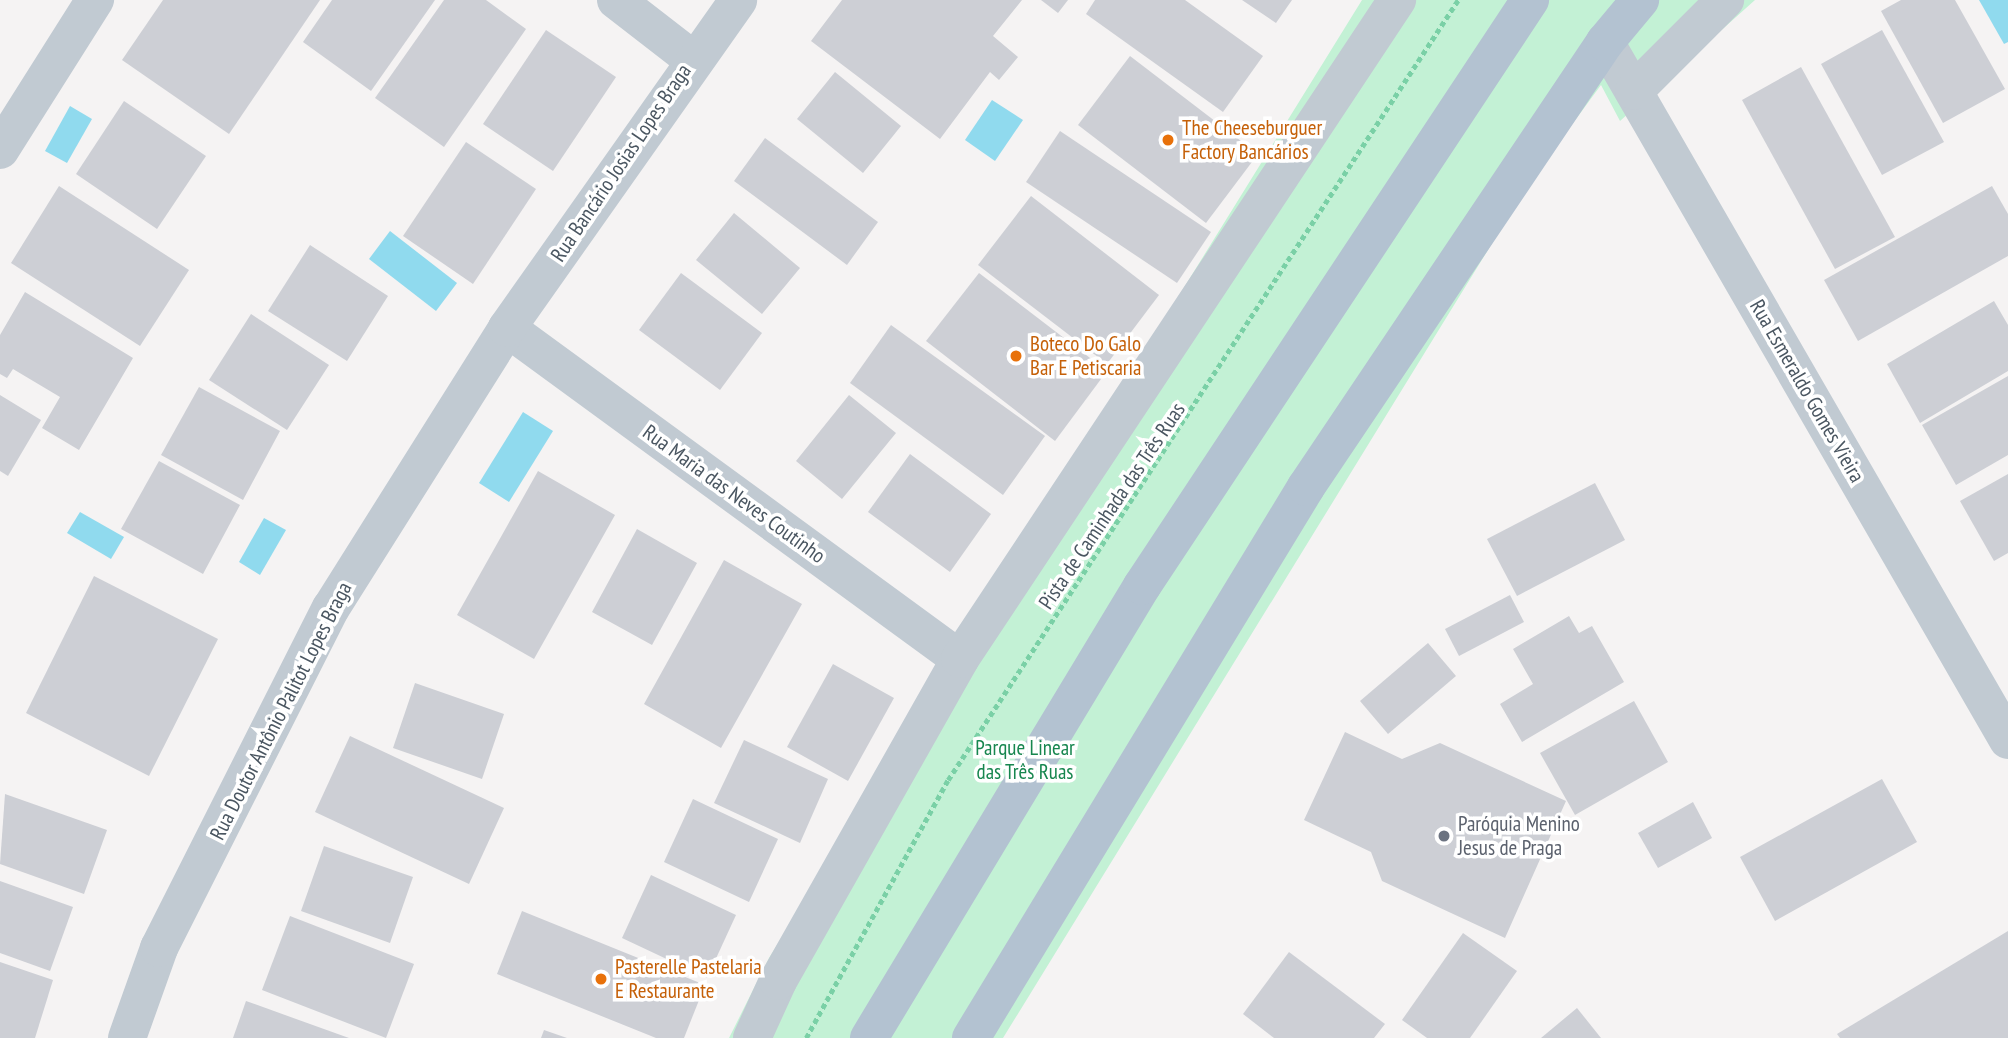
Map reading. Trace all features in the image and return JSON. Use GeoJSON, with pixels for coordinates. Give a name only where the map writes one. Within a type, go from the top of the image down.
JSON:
{"type":"FeatureCollection","features":[{"type":"Feature","properties":{"kind":"main road"},"geometry":{"type":"LineString","coordinates":[[869,1038],[1142,586],[1530,0]]}},
{"type":"Feature","properties":{"kind":"main road"},"geometry":{"type":"LineString","coordinates":[[971,1038],[1306,487],[1605,42],[1640,0]]}},
{"type":"Feature","properties":{"kind":"street"},"geometry":{"type":"LineString","coordinates":[[0,150],[95,0]]}},
{"type":"Feature","properties":{"kind":"street"},"geometry":{"type":"LineString","coordinates":[[616,0],[692,59]]}},
{"type":"Feature","properties":{"kind":"street","name":"Rua Bancário Josias Lopes Braga"},"geometry":{"type":"LineString","coordinates":[[507,328],[692,59],[738,0]]}},
{"type":"Feature","properties":{"kind":"street"},"geometry":{"type":"LineString","coordinates":[[752,1038],[778,981],[960,659],[1397,0]]}},
{"type":"Feature","properties":{"kind":"street"},"geometry":{"type":"LineString","coordinates":[[1633,90],[1725,0]]}},
{"type":"Feature","properties":{"kind":"street","name":"Rua Esmeraldo Gomes Vieira"},"geometry":{"type":"LineString","coordinates":[[1605,42],[2008,740]]}},
{"type":"Feature","properties":{"kind":"street","name":"Rua Maria das Neves Coutinho"},"geometry":{"type":"LineString","coordinates":[[507,328],[960,659]]}},
{"type":"Feature","properties":{"kind":"street","name":"Rua Doutor Antônio Palitot Lopes Braga"},"geometry":{"type":"LineString","coordinates":[[127,1038],[159,948],[331,608],[507,328]]}},
{"type":"Feature","properties":{"kind":"path","name":"Pista de Caminhada das Três Ruas"},"geometry":{"type":"LineString","coordinates":[[806,1038],[948,780],[1458,0]]}},
{"type":"Feature","properties":{"kind":"green space","name":"Parque Linear das Três Ruas"},"geometry":{"type":"Polygon","coordinates":[[[1362,0],[1755,0],[1620,121],[1601,85],[1531,180],[1003,1038],[729,1038],[769,958],[1362,0]]]}},
{"type":"Feature","properties":{"kind":"water"},"geometry":{"type":"Polygon","coordinates":[[[1979,0],[2008,0],[2008,42],[2004,44],[1979,0]]]}},
{"type":"Feature","properties":{"kind":"water"},"geometry":{"type":"Polygon","coordinates":[[[992,100],[1023,120],[995,161],[965,140],[992,100]]]}},
{"type":"Feature","properties":{"kind":"water"},"geometry":{"type":"Polygon","coordinates":[[[70,106],[92,119],[67,163],[45,151],[70,106]]]}},
{"type":"Feature","properties":{"kind":"water"},"geometry":{"type":"Polygon","coordinates":[[[390,231],[457,283],[436,311],[369,259],[390,231]]]}},
{"type":"Feature","properties":{"kind":"water"},"geometry":{"type":"Polygon","coordinates":[[[523,412],[553,431],[509,502],[479,483],[523,412]]]}},
{"type":"Feature","properties":{"kind":"water"},"geometry":{"type":"Polygon","coordinates":[[[80,512],[124,537],[111,559],[67,533],[80,512]]]}},
{"type":"Feature","properties":{"kind":"water"},"geometry":{"type":"Polygon","coordinates":[[[264,518],[286,530],[260,575],[239,562],[264,518]]]}},
{"type":"Feature","properties":{"kind":"building"},"geometry":{"type":"Polygon","coordinates":[[[163,0],[320,0],[229,134],[122,60],[163,0]]]}},
{"type":"Feature","properties":{"kind":"building"},"geometry":{"type":"Polygon","coordinates":[[[332,0],[435,0],[371,91],[303,42],[332,0]]]}},
{"type":"Feature","properties":{"kind":"building"},"geometry":{"type":"Polygon","coordinates":[[[444,0],[486,0],[526,29],[444,147],[375,98],[444,0]]]}},
{"type":"Feature","properties":{"kind":"building"},"geometry":{"type":"Polygon","coordinates":[[[842,0],[1022,0],[993,36],[1018,57],[999,80],[990,72],[940,139],[811,41],[842,0]]]}},
{"type":"Feature","properties":{"kind":"building"},"geometry":{"type":"Polygon","coordinates":[[[1041,0],[1068,0],[1058,13],[1041,0]]]}},
{"type":"Feature","properties":{"kind":"building"},"geometry":{"type":"Polygon","coordinates":[[[1095,0],[1185,0],[1263,56],[1223,112],[1086,14],[1095,0]]]}},
{"type":"Feature","properties":{"kind":"building"},"geometry":{"type":"Polygon","coordinates":[[[1242,0],[1292,0],[1276,23],[1242,0]]]}},
{"type":"Feature","properties":{"kind":"building"},"geometry":{"type":"Polygon","coordinates":[[[1901,0],[1955,0],[2005,89],[1943,123],[1881,11],[1901,0]]]}},
{"type":"Feature","properties":{"kind":"building"},"geometry":{"type":"Polygon","coordinates":[[[546,30],[616,77],[553,171],[483,124],[546,30]]]}},
{"type":"Feature","properties":{"kind":"building"},"geometry":{"type":"Polygon","coordinates":[[[1882,30],[1944,142],[1882,175],[1821,64],[1882,30]]]}},
{"type":"Feature","properties":{"kind":"building","name":"The Cheeseburguer Factory Bancários"},"geometry":{"type":"Polygon","coordinates":[[[1130,56],[1258,154],[1206,223],[1078,125],[1130,56]]]}},
{"type":"Feature","properties":{"kind":"building"},"geometry":{"type":"Polygon","coordinates":[[[1801,67],[1895,237],[1835,269],[1742,100],[1801,67]]]}},
{"type":"Feature","properties":{"kind":"building"},"geometry":{"type":"Polygon","coordinates":[[[835,72],[901,126],[863,173],[797,119],[835,72]]]}},
{"type":"Feature","properties":{"kind":"building"},"geometry":{"type":"Polygon","coordinates":[[[124,101],[206,156],[157,229],[76,174],[124,101]]]}},
{"type":"Feature","properties":{"kind":"building"},"geometry":{"type":"Polygon","coordinates":[[[1060,131],[1211,232],[1177,283],[1026,182],[1060,131]]]}},
{"type":"Feature","properties":{"kind":"building"},"geometry":{"type":"Polygon","coordinates":[[[765,138],[878,222],[847,265],[734,181],[765,138]]]}},
{"type":"Feature","properties":{"kind":"building"},"geometry":{"type":"Polygon","coordinates":[[[466,142],[536,189],[473,284],[403,236],[466,142]]]}},
{"type":"Feature","properties":{"kind":"building"},"geometry":{"type":"Polygon","coordinates":[[[59,186],[189,270],[140,346],[11,263],[59,186]]]}},
{"type":"Feature","properties":{"kind":"building"},"geometry":{"type":"Polygon","coordinates":[[[1992,186],[2008,214],[2008,256],[1858,341],[1824,280],[1992,186]]]}},
{"type":"Feature","properties":{"kind":"building"},"geometry":{"type":"Polygon","coordinates":[[[1031,196],[1159,295],[1107,364],[978,265],[1031,196]]]}},
{"type":"Feature","properties":{"kind":"building"},"geometry":{"type":"Polygon","coordinates":[[[734,213],[800,268],[762,314],[696,260],[734,213]]]}},
{"type":"Feature","properties":{"kind":"building"},"geometry":{"type":"Polygon","coordinates":[[[310,245],[388,296],[347,361],[268,311],[310,245]]]}},
{"type":"Feature","properties":{"kind":"building"},"geometry":{"type":"Polygon","coordinates":[[[681,273],[762,333],[720,390],[639,330],[681,273]]]}},
{"type":"Feature","properties":{"kind":"building","name":"Boteco Do Galo Bar E Petiscaria"},"geometry":{"type":"Polygon","coordinates":[[[979,273],[1107,371],[1055,441],[926,341],[979,273]]]}},
{"type":"Feature","properties":{"kind":"building"},"geometry":{"type":"Polygon","coordinates":[[[25,292],[133,358],[79,450],[42,428],[60,397],[13,369],[7,378],[0,374],[0,335],[25,292]]]}},
{"type":"Feature","properties":{"kind":"building"},"geometry":{"type":"Polygon","coordinates":[[[1994,301],[2008,325],[2008,371],[1920,423],[1887,364],[1994,301]]]}},
{"type":"Feature","properties":{"kind":"building"},"geometry":{"type":"Polygon","coordinates":[[[251,314],[329,365],[287,430],[209,380],[251,314]]]}},
{"type":"Feature","properties":{"kind":"building"},"geometry":{"type":"Polygon","coordinates":[[[891,325],[1045,436],[1003,495],[850,383],[891,325]]]}},
{"type":"Feature","properties":{"kind":"building"},"geometry":{"type":"Polygon","coordinates":[[[2008,376],[2008,455],[1956,485],[1922,425],[2008,376]]]}},
{"type":"Feature","properties":{"kind":"building"},"geometry":{"type":"Polygon","coordinates":[[[199,387],[280,431],[243,500],[161,455],[199,387]]]}},
{"type":"Feature","properties":{"kind":"building"},"geometry":{"type":"Polygon","coordinates":[[[0,395],[41,420],[8,476],[0,471],[0,395]]]}},
{"type":"Feature","properties":{"kind":"building"},"geometry":{"type":"Polygon","coordinates":[[[849,395],[896,433],[842,499],[796,461],[849,395]]]}},
{"type":"Feature","properties":{"kind":"building"},"geometry":{"type":"Polygon","coordinates":[[[910,454],[991,514],[950,572],[868,512],[910,454]]]}},
{"type":"Feature","properties":{"kind":"building"},"geometry":{"type":"Polygon","coordinates":[[[159,461],[240,505],[203,574],[121,529],[159,461]]]}},
{"type":"Feature","properties":{"kind":"building"},"geometry":{"type":"Polygon","coordinates":[[[538,471],[615,515],[534,659],[457,615],[538,471]]]}},
{"type":"Feature","properties":{"kind":"building"},"geometry":{"type":"Polygon","coordinates":[[[2008,474],[2008,553],[1994,561],[1960,501],[2008,474]]]}},
{"type":"Feature","properties":{"kind":"building"},"geometry":{"type":"Polygon","coordinates":[[[1595,483],[1625,540],[1517,596],[1487,539],[1595,483]]]}},
{"type":"Feature","properties":{"kind":"building"},"geometry":{"type":"Polygon","coordinates":[[[637,529],[697,563],[652,645],[592,612],[637,529]]]}},
{"type":"Feature","properties":{"kind":"building"},"geometry":{"type":"Polygon","coordinates":[[[724,560],[802,604],[721,748],[644,704],[724,560]]]}},
{"type":"Feature","properties":{"kind":"building"},"geometry":{"type":"Polygon","coordinates":[[[94,576],[218,639],[149,776],[26,713],[94,576]]]}},
{"type":"Feature","properties":{"kind":"building"},"geometry":{"type":"Polygon","coordinates":[[[1510,595],[1524,622],[1459,656],[1445,629],[1510,595]]]}},
{"type":"Feature","properties":{"kind":"building"},"geometry":{"type":"Polygon","coordinates":[[[1569,616],[1579,633],[1592,626],[1624,682],[1522,742],[1500,704],[1533,684],[1513,649],[1569,616]]]}},
{"type":"Feature","properties":{"kind":"building"},"geometry":{"type":"Polygon","coordinates":[[[1428,643],[1456,676],[1388,734],[1360,701],[1428,643]]]}},
{"type":"Feature","properties":{"kind":"building"},"geometry":{"type":"Polygon","coordinates":[[[833,664],[894,698],[848,781],[787,747],[833,664]]]}},
{"type":"Feature","properties":{"kind":"building"},"geometry":{"type":"Polygon","coordinates":[[[415,683],[504,714],[482,779],[393,748],[415,683]]]}},
{"type":"Feature","properties":{"kind":"building"},"geometry":{"type":"Polygon","coordinates":[[[1634,701],[1668,762],[1575,815],[1540,753],[1634,701]]]}},
{"type":"Feature","properties":{"kind":"building","name":"Paróquia Menino Jesus de Praga"},"geometry":{"type":"Polygon","coordinates":[[[1345,732],[1402,759],[1440,743],[1566,801],[1505,938],[1382,881],[1371,852],[1304,820],[1345,732]]]}},
{"type":"Feature","properties":{"kind":"building"},"geometry":{"type":"Polygon","coordinates":[[[350,736],[504,808],[469,884],[315,812],[350,736]]]}},
{"type":"Feature","properties":{"kind":"building"},"geometry":{"type":"Polygon","coordinates":[[[744,740],[828,779],[800,843],[714,803],[744,740]]]}},
{"type":"Feature","properties":{"kind":"building"},"geometry":{"type":"Polygon","coordinates":[[[1882,779],[1917,842],[1775,921],[1740,857],[1882,779]]]}},
{"type":"Feature","properties":{"kind":"building"},"geometry":{"type":"Polygon","coordinates":[[[5,794],[107,830],[84,894],[0,864],[5,794]]]}},
{"type":"Feature","properties":{"kind":"building"},"geometry":{"type":"Polygon","coordinates":[[[693,799],[778,839],[749,902],[664,862],[693,799]]]}},
{"type":"Feature","properties":{"kind":"building"},"geometry":{"type":"Polygon","coordinates":[[[1693,802],[1712,838],[1658,868],[1638,833],[1693,802]]]}},
{"type":"Feature","properties":{"kind":"building"},"geometry":{"type":"Polygon","coordinates":[[[324,846],[413,877],[390,943],[301,911],[324,846]]]}},
{"type":"Feature","properties":{"kind":"building"},"geometry":{"type":"Polygon","coordinates":[[[651,875],[736,915],[707,978],[622,938],[651,875]]]}},
{"type":"Feature","properties":{"kind":"building"},"geometry":{"type":"Polygon","coordinates":[[[0,881],[73,907],[50,971],[0,953],[0,881]]]}},
{"type":"Feature","properties":{"kind":"building","name":"Pasterelle Pastelaria E Restaurante"},"geometry":{"type":"Polygon","coordinates":[[[522,911],[705,985],[684,1038],[656,1038],[497,974],[522,911]]]}},
{"type":"Feature","properties":{"kind":"building"},"geometry":{"type":"Polygon","coordinates":[[[290,916],[414,964],[386,1038],[262,990],[290,916]]]}},
{"type":"Feature","properties":{"kind":"building"},"geometry":{"type":"Polygon","coordinates":[[[2008,931],[2008,1038],[1840,1038],[1837,1034],[2008,931]]]}},
{"type":"Feature","properties":{"kind":"building"},"geometry":{"type":"Polygon","coordinates":[[[1463,933],[1517,971],[1470,1038],[1427,1038],[1402,1020],[1463,933]]]}},
{"type":"Feature","properties":{"kind":"building"},"geometry":{"type":"Polygon","coordinates":[[[1289,952],[1385,1024],[1374,1038],[1274,1038],[1243,1014],[1289,952]]]}},
{"type":"Feature","properties":{"kind":"building"},"geometry":{"type":"Polygon","coordinates":[[[0,962],[53,980],[35,1038],[0,1038],[0,962]]]}},
{"type":"Feature","properties":{"kind":"building"},"geometry":{"type":"Polygon","coordinates":[[[246,1001],[349,1038],[233,1038],[246,1001]]]}},
{"type":"Feature","properties":{"kind":"building"},"geometry":{"type":"Polygon","coordinates":[[[1577,1008],[1601,1038],[1541,1038],[1577,1008]]]}},
{"type":"Feature","properties":{"kind":"building"},"geometry":{"type":"Polygon","coordinates":[[[544,1030],[567,1038],[541,1038],[544,1030]]]}},
{"type":"Feature","properties":{"kind":"place","name":"The Cheeseburguer Factory Bancários"},"geometry":{"type":"Point","coordinates":[1168,140]}},
{"type":"Feature","properties":{"kind":"place","name":"Boteco Do Galo Bar E Petiscaria"},"geometry":{"type":"Point","coordinates":[1016,356]}},
{"type":"Feature","properties":{"kind":"place","name":"Paróquia Menino Jesus de Praga"},"geometry":{"type":"Point","coordinates":[1444,836]}},
{"type":"Feature","properties":{"kind":"place","name":"Pasterelle Pastelaria E Restaurante"},"geometry":{"type":"Point","coordinates":[601,979]}}]}
